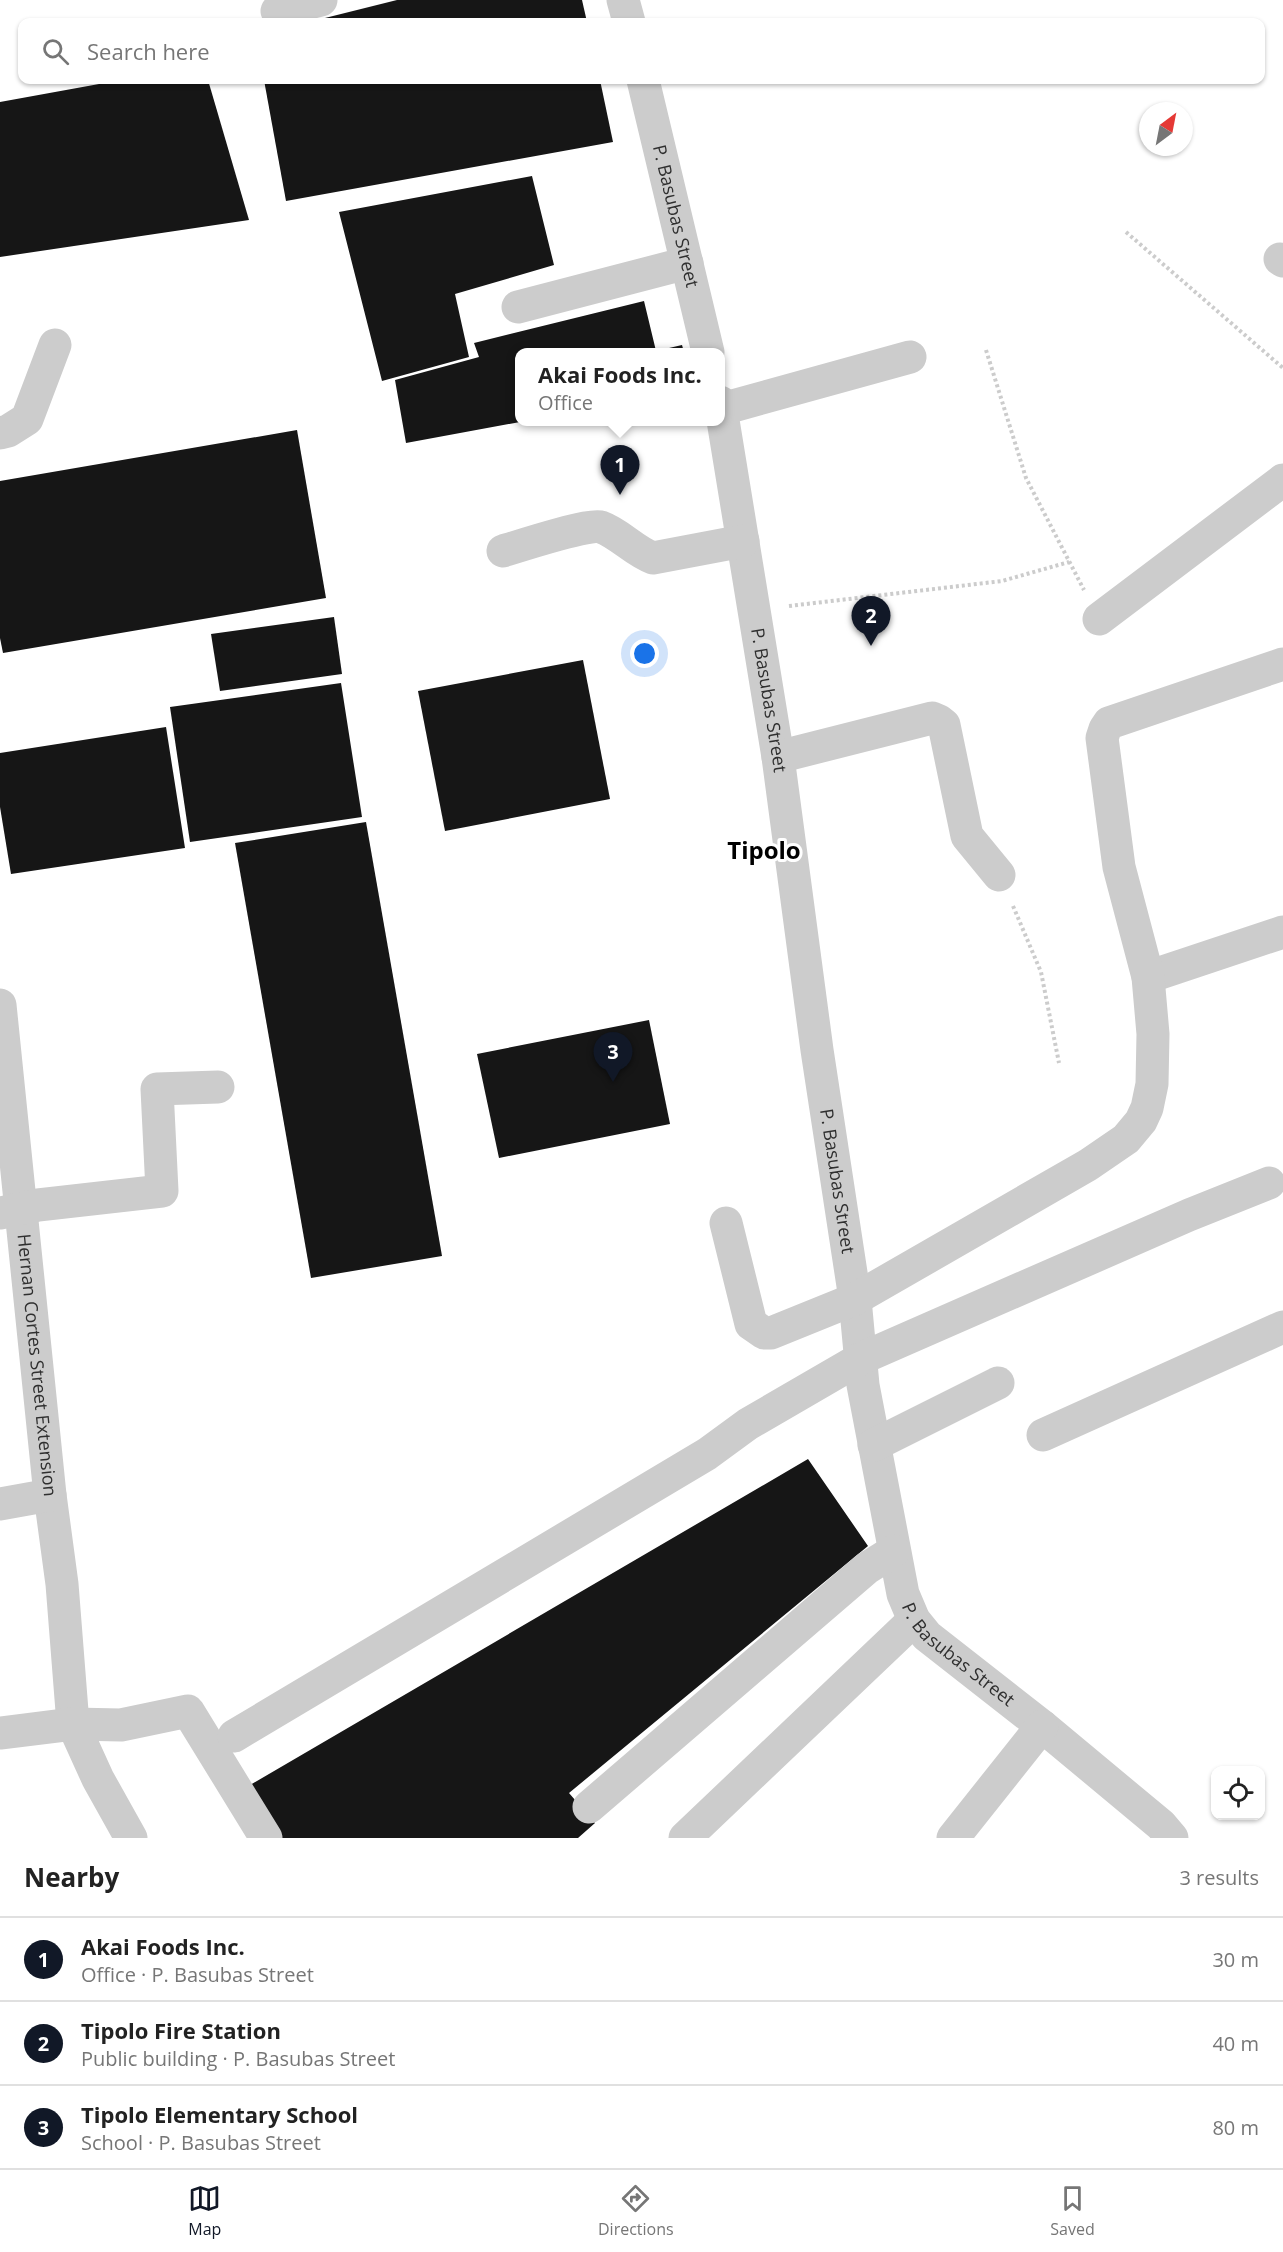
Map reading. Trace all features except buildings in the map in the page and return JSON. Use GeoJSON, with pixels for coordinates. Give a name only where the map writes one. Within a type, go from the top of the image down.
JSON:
{"type":"FeatureCollection","features":[{"type":"Feature","properties":{"kind":"street"},"geometry":{"type":"LineString","coordinates":[[277,11],[321,0]]}},
{"type":"Feature","properties":{"kind":"street"},"geometry":{"type":"LineString","coordinates":[[623,0],[627,18]]}},
{"type":"Feature","properties":{"kind":"street","name":"P. Basubas Street"},"geometry":{"type":"LineString","coordinates":[[644,84],[707,348]]}},
{"type":"Feature","properties":{"kind":"street"},"geometry":{"type":"LineString","coordinates":[[518,307],[687,263]]}},
{"type":"Feature","properties":{"kind":"street"},"geometry":{"type":"LineString","coordinates":[[0,433],[8,431],[27,419],[55,345]]}},
{"type":"Feature","properties":{"kind":"street"},"geometry":{"type":"LineString","coordinates":[[725,405],[910,357]]}},
{"type":"Feature","properties":{"kind":"street","name":"P. Basubas Street"},"geometry":{"type":"LineString","coordinates":[[724,426],[778,757],[817,1050],[855,1299],[860,1359],[903,1594],[914,1620],[927,1636],[1042,1726],[1161,1834]]}},
{"type":"Feature","properties":{"kind":"street"},"geometry":{"type":"LineString","coordinates":[[1100,620],[1283,480]]}},
{"type":"Feature","properties":{"kind":"street"},"geometry":{"type":"LineString","coordinates":[[503,551],[594,526],[612,533],[653,558],[743,541]]}},
{"type":"Feature","properties":{"kind":"street"},"geometry":{"type":"LineString","coordinates":[[726,1223],[751,1324],[759,1331],[771,1333],[855,1299],[1088,1165],[1133,1132],[1147,1108],[1152,1084],[1153,1034],[1148,977],[1119,867],[1102,738],[1109,723],[1283,664]]}},
{"type":"Feature","properties":{"kind":"street"},"geometry":{"type":"LineString","coordinates":[[778,757],[932,718],[939,721],[944,726],[967,836],[999,875]]}},
{"type":"Feature","properties":{"kind":"street"},"geometry":{"type":"LineString","coordinates":[[1148,977],[1283,932]]}},
{"type":"Feature","properties":{"kind":"street","name":"Hernan Cortes Street Extension"},"geometry":{"type":"LineString","coordinates":[[0,1005],[10,1210],[62,1584],[73,1724],[98,1779],[131,1838]]}},
{"type":"Feature","properties":{"kind":"street"},"geometry":{"type":"LineString","coordinates":[[10,1210],[162,1191],[157,1089],[218,1087]]}},
{"type":"Feature","properties":{"kind":"street"},"geometry":{"type":"LineString","coordinates":[[234,1736],[707,1454],[748,1424],[860,1359],[1189,1215],[1269,1183]]}},
{"type":"Feature","properties":{"kind":"street"},"geometry":{"type":"LineString","coordinates":[[1043,1435],[1283,1327]]}},
{"type":"Feature","properties":{"kind":"street"},"geometry":{"type":"LineString","coordinates":[[874,1445],[998,1383]]}},
{"type":"Feature","properties":{"kind":"street"},"geometry":{"type":"LineString","coordinates":[[0,1504],[50,1495]]}},
{"type":"Feature","properties":{"kind":"street"},"geometry":{"type":"LineString","coordinates":[[589,1807],[867,1568],[894,1551]]}},
{"type":"Feature","properties":{"kind":"street"},"geometry":{"type":"LineString","coordinates":[[685,1838],[914,1620]]}},
{"type":"Feature","properties":{"kind":"street"},"geometry":{"type":"LineString","coordinates":[[0,1733],[73,1724],[121,1725],[188,1711],[266,1838]]}},
{"type":"Feature","properties":{"kind":"street"},"geometry":{"type":"LineString","coordinates":[[953,1838],[1042,1726]]}},
{"type":"Feature","properties":{"kind":"path"},"geometry":{"type":"LineString","coordinates":[[1126,232],[1283,368]]}},
{"type":"Feature","properties":{"kind":"path"},"geometry":{"type":"LineString","coordinates":[[986,350],[1026,478],[1100,620]]}},
{"type":"Feature","properties":{"kind":"path"},"geometry":{"type":"LineString","coordinates":[[754,610],[1002,581],[1069,562]]}},
{"type":"Feature","properties":{"kind":"path"},"geometry":{"type":"LineString","coordinates":[[999,875],[1041,972],[1059,1063]]}},
{"type":"Feature","properties":{"kind":"place","name":"Akai Foods Inc."},"geometry":{"type":"Point","coordinates":[620,495]}},
{"type":"Feature","properties":{"kind":"place","name":"Tipolo Fire Station"},"geometry":{"type":"Point","coordinates":[871,646]}},
{"type":"Feature","properties":{"kind":"place","name":"Tipolo Elementary School"},"geometry":{"type":"Point","coordinates":[613,1082]}},
{"type":"Feature","properties":{"kind":"district","name":"Tipolo"},"geometry":{"type":"Point","coordinates":[764,851]}}]}
